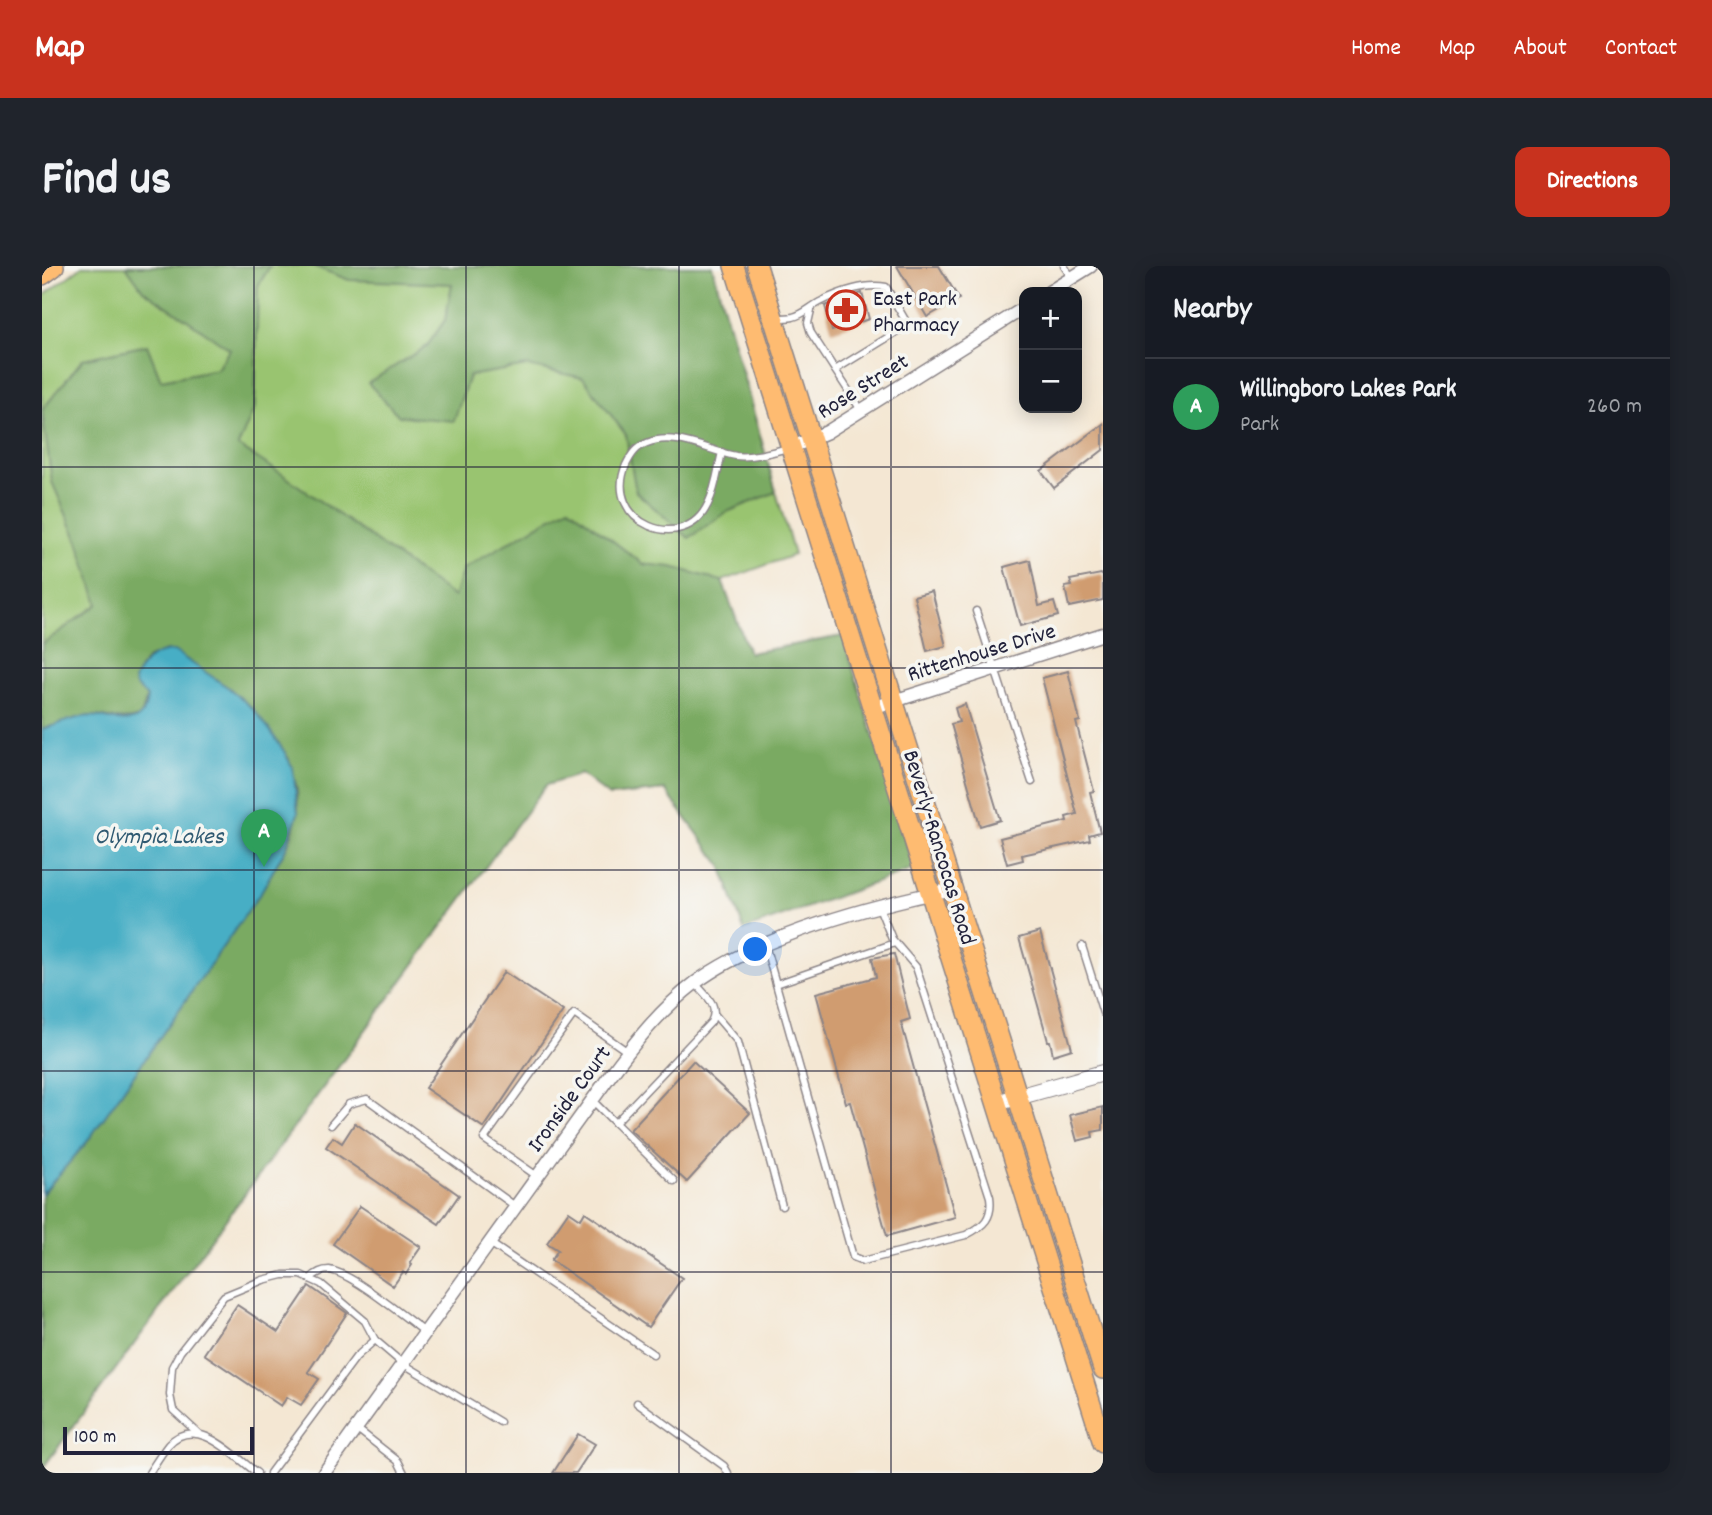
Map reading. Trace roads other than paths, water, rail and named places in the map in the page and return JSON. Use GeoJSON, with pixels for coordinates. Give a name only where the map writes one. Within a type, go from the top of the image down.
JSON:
{"type":"FeatureCollection","features":[{"type":"Feature","properties":{"kind":"highway"},"geometry":{"type":"LineString","coordinates":[[42,274],[53,266]]}},
{"type":"Feature","properties":{"kind":"main road","name":"Beverly-Rancocas Road"},"geometry":{"type":"LineString","coordinates":[[734,266],[1103,1439]]}},
{"type":"Feature","properties":{"kind":"main road","name":"Beverly-Rancocas Road"},"geometry":{"type":"LineString","coordinates":[[757,266],[1103,1369]]}},
{"type":"Feature","properties":{"kind":"street"},"geometry":{"type":"LineString","coordinates":[[1057,287],[1091,266]]}},
{"type":"Feature","properties":{"kind":"street","name":"Rose Street"},"geometry":{"type":"LineString","coordinates":[[790,448],[812,439],[861,410],[1019,311]]}},
{"type":"Feature","properties":{"kind":"street","name":"Rittenhouse Drive"},"geometry":{"type":"LineString","coordinates":[[872,708],[1103,634]]}},
{"type":"Feature","properties":{"kind":"street","name":"Ironside Court"},"geometry":{"type":"LineString","coordinates":[[324,1473],[592,1100],[628,1052],[664,1011],[695,983],[765,945],[879,907],[953,890]]}},
{"type":"Feature","properties":{"kind":"street"},"geometry":{"type":"LineString","coordinates":[[996,1103],[1103,1073]]}},
{"type":"Feature","properties":{"kind":"lane"},"geometry":{"type":"LineString","coordinates":[[1064,266],[1072,278]]}},
{"type":"Feature","properties":{"kind":"lane"},"geometry":{"type":"LineString","coordinates":[[774,319],[793,317],[811,310],[820,301],[877,285],[886,287],[908,325],[835,370]]}},
{"type":"Feature","properties":{"kind":"lane"},"geometry":{"type":"LineString","coordinates":[[811,310],[808,323],[811,333],[861,410]]}},
{"type":"Feature","properties":{"kind":"lane"},"geometry":{"type":"LineString","coordinates":[[722,452],[708,506],[697,520],[682,528],[662,530],[642,524],[628,511],[621,493],[624,471],[631,453],[648,442],[685,442],[738,456],[790,448]]}},
{"type":"Feature","properties":{"kind":"lane"},"geometry":{"type":"LineString","coordinates":[[976,611],[1032,782]]}},
{"type":"Feature","properties":{"kind":"lane"},"geometry":{"type":"LineString","coordinates":[[765,945],[853,1257],[863,1261],[966,1235],[989,1219],[992,1209],[990,1197],[916,967],[895,943],[879,907]]}},
{"type":"Feature","properties":{"kind":"lane"},"geometry":{"type":"LineString","coordinates":[[776,984],[895,943]]}},
{"type":"Feature","properties":{"kind":"lane"},"geometry":{"type":"LineString","coordinates":[[1082,946],[1103,1013]]}},
{"type":"Feature","properties":{"kind":"lane"},"geometry":{"type":"LineString","coordinates":[[695,983],[713,1004],[715,1015],[738,1042],[782,1206]]}},
{"type":"Feature","properties":{"kind":"lane"},"geometry":{"type":"LineString","coordinates":[[537,1176],[484,1139],[574,1014],[628,1052]]}},
{"type":"Feature","properties":{"kind":"lane"},"geometry":{"type":"LineString","coordinates":[[615,1123],[715,1015]]}},
{"type":"Feature","properties":{"kind":"lane"},"geometry":{"type":"LineString","coordinates":[[331,1125],[349,1104],[367,1099],[515,1206]]}},
{"type":"Feature","properties":{"kind":"lane"},"geometry":{"type":"LineString","coordinates":[[592,1100],[674,1181]]}},
{"type":"Feature","properties":{"kind":"lane"},"geometry":{"type":"LineString","coordinates":[[489,1242],[653,1354]]}},
{"type":"Feature","properties":{"kind":"lane"},"geometry":{"type":"LineString","coordinates":[[310,1279],[316,1273],[326,1270],[338,1272],[425,1332]]}},
{"type":"Feature","properties":{"kind":"lane"},"geometry":{"type":"LineString","coordinates":[[257,1473],[213,1440],[198,1433],[173,1410],[170,1395],[172,1367],[180,1352],[224,1296],[283,1275],[301,1275],[321,1284],[365,1321],[375,1340],[402,1363],[500,1422]]}},
{"type":"Feature","properties":{"kind":"lane"},"geometry":{"type":"LineString","coordinates":[[270,1473],[356,1357],[375,1340]]}},
{"type":"Feature","properties":{"kind":"lane"},"geometry":{"type":"LineString","coordinates":[[637,1403],[724,1466],[728,1473]]}},
{"type":"Feature","properties":{"kind":"lane"},"geometry":{"type":"LineString","coordinates":[[356,1428],[398,1461],[404,1473]]}},
{"type":"Feature","properties":{"kind":"lane"},"geometry":{"type":"LineString","coordinates":[[149,1473],[169,1444],[183,1435],[198,1433]]}},
{"type":"Feature","properties":{"kind":"water","name":"Olympia Lakes"},"geometry":{"type":"Polygon","coordinates":[[[174,651],[229,688],[253,709],[269,729],[293,768],[298,813],[287,846],[261,892],[87,1142],[42,1194],[42,729],[90,716],[121,721],[139,717],[144,711],[147,697],[136,686],[134,680],[137,674],[154,655],[174,651]]]}},
{"type":"Feature","properties":{"kind":"place","name":"East Park Pharmacy"},"geometry":{"type":"Point","coordinates":[846,310]}},
{"type":"Feature","properties":{"kind":"place","name":"Willingboro Lakes Park"},"geometry":{"type":"Point","coordinates":[264,867]}}]}
